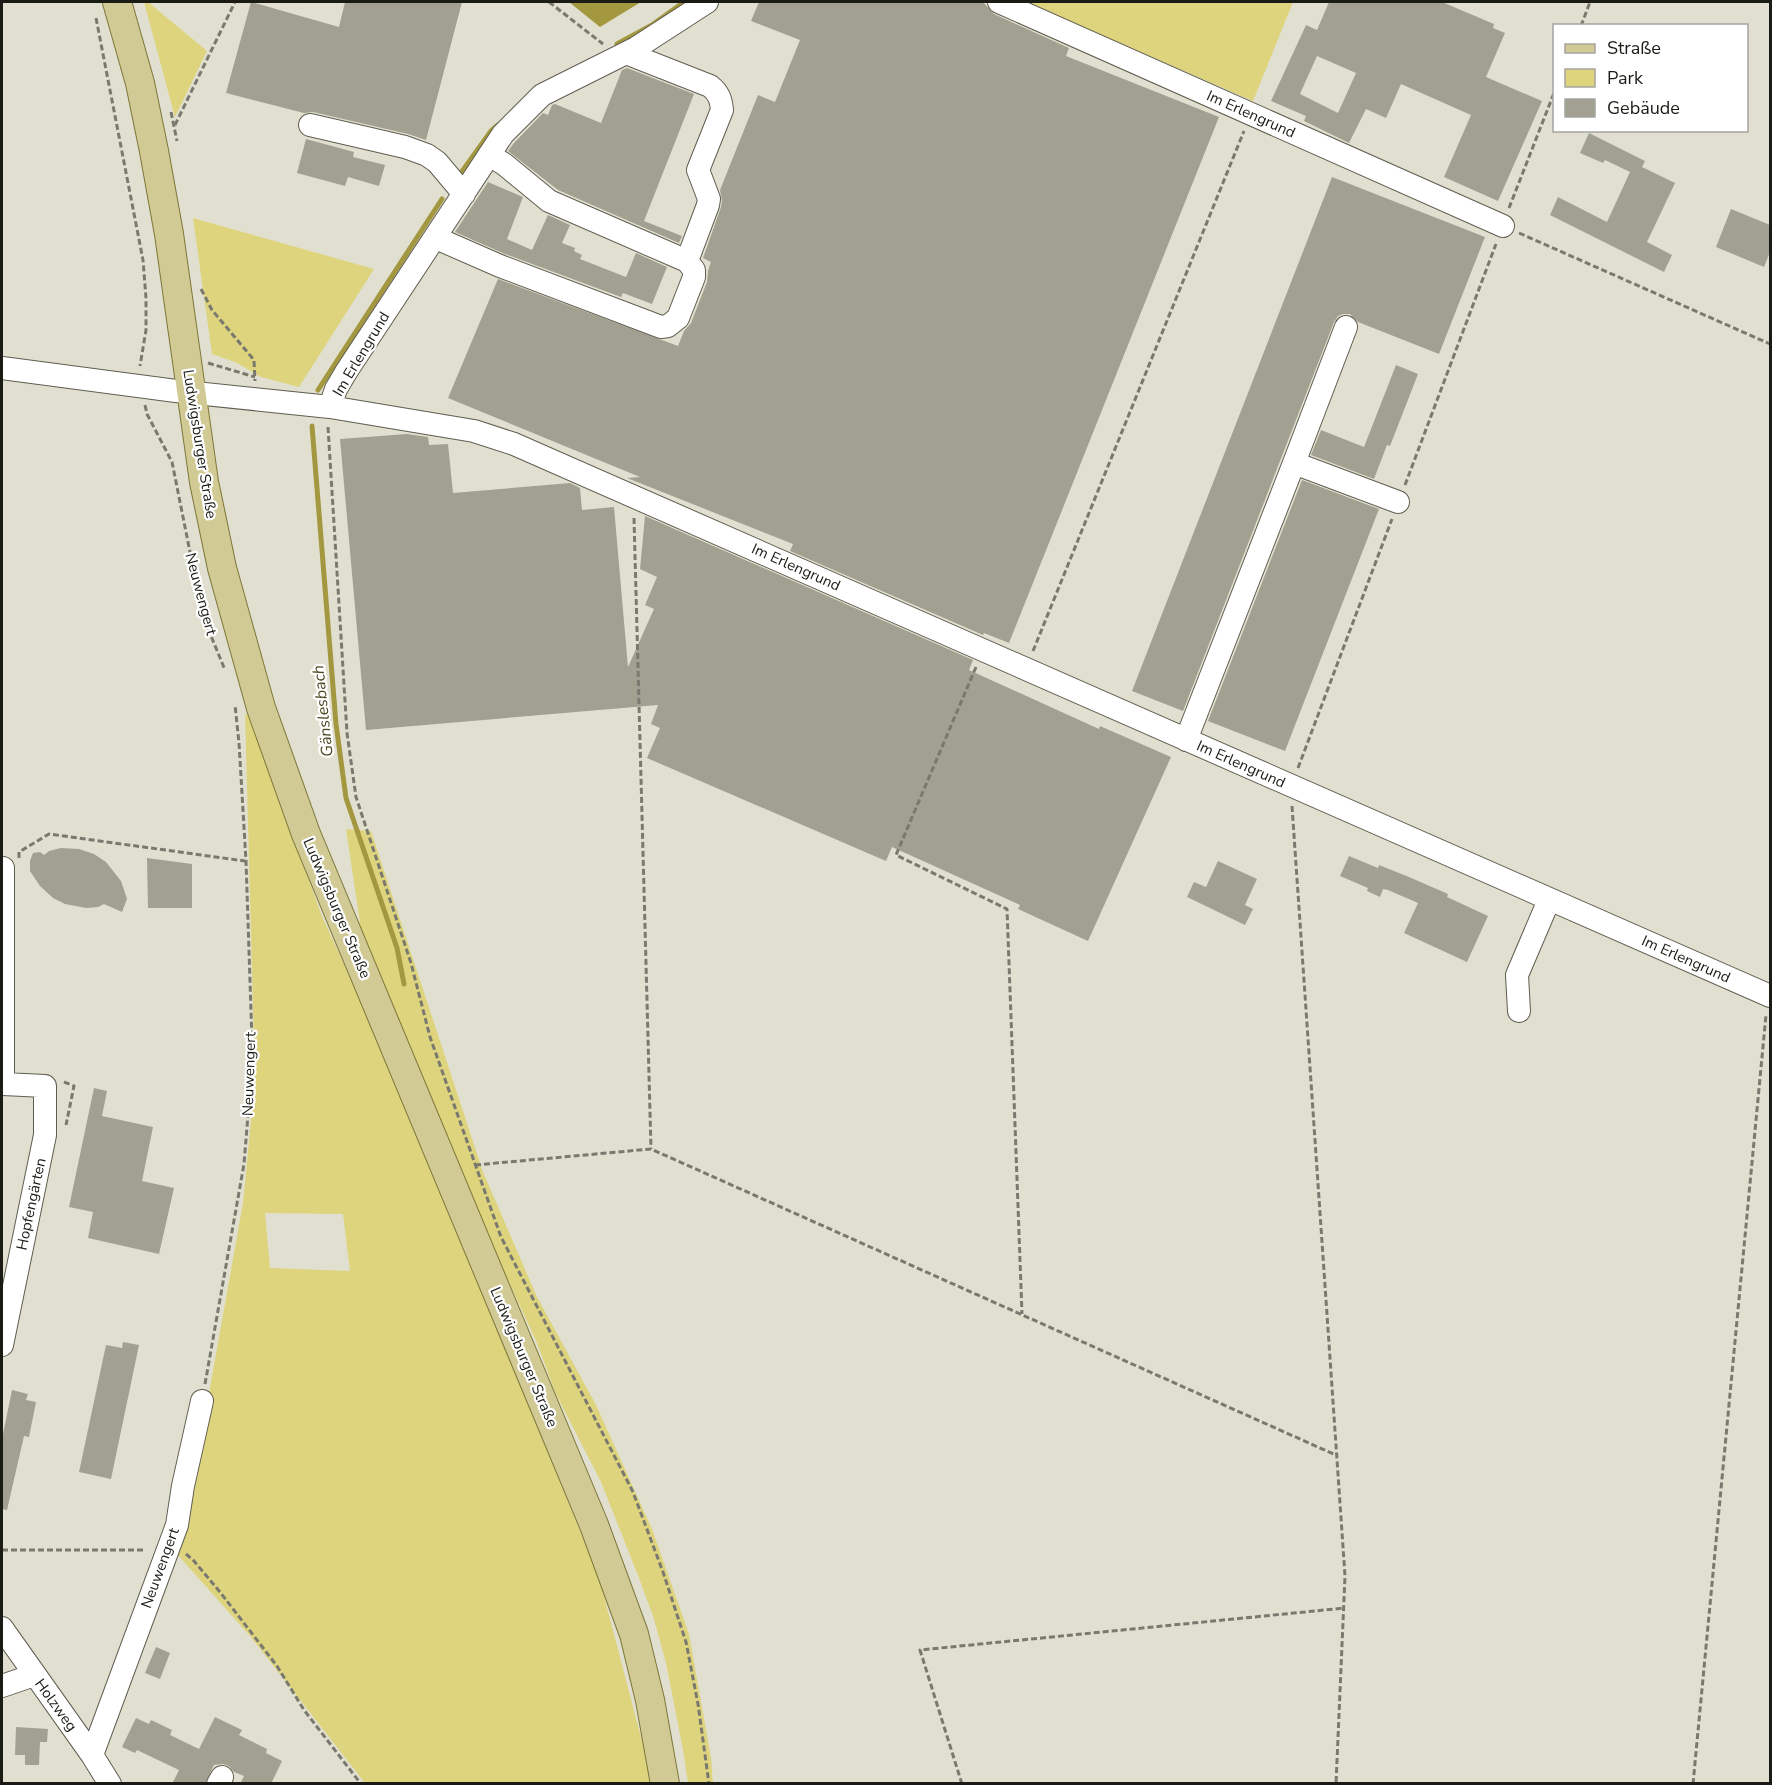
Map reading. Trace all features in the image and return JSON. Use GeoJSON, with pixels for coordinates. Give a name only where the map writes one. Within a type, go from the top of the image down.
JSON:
{"type":"FeatureCollection","features":[{"type":"Feature","properties":{"kind":"main road","name":"Ludwigsburger Straße"},"geometry":{"type":"LineString","coordinates":[[106,7],[140,83],[169,234],[204,482],[222,568],[261,708],[306,834],[594,1525],[634,1634],[650,1700],[665,1784]]}},
{"type":"Feature","properties":{"kind":"street","name":"Im Erlengrund"},"geometry":{"type":"LineString","coordinates":[[706,2],[622,55],[542,95],[503,134],[346,372],[336,389],[330,407],[474,431],[514,444],[1769,996]]}},
{"type":"Feature","properties":{"kind":"street","name":"Im Erlengrund"},"geometry":{"type":"LineString","coordinates":[[999,2],[1503,226]]}},
{"type":"Feature","properties":{"kind":"street"},"geometry":{"type":"LineString","coordinates":[[622,55],[710,86],[721,100],[722,111],[698,170],[709,199],[708,205],[687,261]]}},
{"type":"Feature","properties":{"kind":"street"},"geometry":{"type":"LineString","coordinates":[[310,125],[405,147],[427,155],[443,169],[464,195]]}},
{"type":"Feature","properties":{"kind":"street"},"geometry":{"type":"LineString","coordinates":[[435,238],[500,266],[661,327],[668,326],[678,318],[694,277],[694,270],[687,261],[549,201],[504,164],[489,155]]}},
{"type":"Feature","properties":{"kind":"street"},"geometry":{"type":"LineString","coordinates":[[1186,740],[1346,327]]}},
{"type":"Feature","properties":{"kind":"street"},"geometry":{"type":"LineString","coordinates":[[2,368],[140,378],[193,393],[330,407]]}},
{"type":"Feature","properties":{"kind":"street"},"geometry":{"type":"LineString","coordinates":[[1294,463],[1398,502]]}},
{"type":"Feature","properties":{"kind":"street","name":"Hopfengärten"},"geometry":{"type":"LineString","coordinates":[[2,1345],[45,1135],[48,1078],[21,1084],[3,1084],[3,868]]}},
{"type":"Feature","properties":{"kind":"street"},"geometry":{"type":"LineString","coordinates":[[1519,1011],[1517,975],[1549,900]]}},
{"type":"Feature","properties":{"kind":"street","name":"Neuwengert"},"geometry":{"type":"LineString","coordinates":[[92,1755],[177,1526],[183,1486],[202,1401]]}},
{"type":"Feature","properties":{"kind":"street","name":"Holzweg"},"geometry":{"type":"LineString","coordinates":[[2,1628],[110,1784]]}},
{"type":"Feature","properties":{"kind":"street"},"geometry":{"type":"LineString","coordinates":[[2,1686],[34,1675]]}},
{"type":"Feature","properties":{"kind":"path"},"geometry":{"type":"LineString","coordinates":[[175,125],[235,2]]}},
{"type":"Feature","properties":{"kind":"path"},"geometry":{"type":"LineString","coordinates":[[549,2],[622,55]]}},
{"type":"Feature","properties":{"kind":"path"},"geometry":{"type":"LineString","coordinates":[[1582,24],[1590,2]]}},
{"type":"Feature","properties":{"kind":"path"},"geometry":{"type":"LineString","coordinates":[[106,7],[143,260],[146,330],[140,378]]}},
{"type":"Feature","properties":{"kind":"path"},"geometry":{"type":"LineString","coordinates":[[1553,96],[1503,226],[1770,344]]}},
{"type":"Feature","properties":{"kind":"path"},"geometry":{"type":"LineString","coordinates":[[168,102],[175,125],[178,148]]}},
{"type":"Feature","properties":{"kind":"path"},"geometry":{"type":"LineString","coordinates":[[1026,669],[1251,114]]}},
{"type":"Feature","properties":{"kind":"path"},"geometry":{"type":"LineString","coordinates":[[200,286],[212,310],[254,360],[255,377]]}},
{"type":"Feature","properties":{"kind":"path","name":"Neuwengert"},"geometry":{"type":"LineString","coordinates":[[140,378],[147,414],[172,462],[198,592],[209,631],[228,678]]}},
{"type":"Feature","properties":{"kind":"path"},"geometry":{"type":"LineString","coordinates":[[330,407],[327,430],[346,732],[356,797],[411,963],[430,1037],[501,1237],[633,1492],[663,1572],[686,1642],[698,1704],[709,1784]]}},
{"type":"Feature","properties":{"kind":"path"},"geometry":{"type":"LineString","coordinates":[[633,495],[651,1149]]}},
{"type":"Feature","properties":{"kind":"path"},"geometry":{"type":"LineString","coordinates":[[983,651],[896,855],[1007,909],[1022,1314]]}},
{"type":"Feature","properties":{"kind":"path","name":"Neuwengert"},"geometry":{"type":"LineString","coordinates":[[202,1401],[244,1164],[251,1078],[252,1041],[246,861],[239,743],[233,697]]}},
{"type":"Feature","properties":{"kind":"path"},"geometry":{"type":"LineString","coordinates":[[1291,787],[1346,1576],[1336,1784]]}},
{"type":"Feature","properties":{"kind":"path"},"geometry":{"type":"LineString","coordinates":[[19,852],[49,834],[246,861]]}},
{"type":"Feature","properties":{"kind":"path"},"geometry":{"type":"LineString","coordinates":[[1693,1784],[1769,996]]}},
{"type":"Feature","properties":{"kind":"path"},"geometry":{"type":"LineString","coordinates":[[475,1165],[651,1149],[1338,1456]]}},
{"type":"Feature","properties":{"kind":"path"},"geometry":{"type":"LineString","coordinates":[[2,1550],[152,1550],[168,1548],[194,1561],[277,1666],[304,1710],[361,1784]]}},
{"type":"Feature","properties":{"kind":"path"},"geometry":{"type":"LineString","coordinates":[[962,1784],[920,1650],[1345,1608]]}},
{"type":"Feature","properties":{"kind":"green space"},"geometry":{"type":"Polygon","coordinates":[[[144,2],[148,2],[207,51],[175,117],[144,2]]]}},
{"type":"Feature","properties":{"kind":"green space"},"geometry":{"type":"Polygon","coordinates":[[[1025,2],[1293,2],[1253,101],[1025,2]]]}},
{"type":"Feature","properties":{"kind":"green space"},"geometry":{"type":"Polygon","coordinates":[[[193,218],[374,269],[299,387],[261,377],[235,362],[212,354],[193,218]]]}},
{"type":"Feature","properties":{"kind":"green space"},"geometry":{"type":"Polygon","coordinates":[[[245,714],[250,716],[321,914],[374,1030],[599,1577],[653,1783],[365,1783],[250,1636],[177,1554],[199,1449],[243,1203],[255,1080],[245,714]],[[265,1213],[270,1268],[350,1271],[343,1214],[265,1213]]]}},
{"type":"Feature","properties":{"kind":"green space"},"geometry":{"type":"Polygon","coordinates":[[[346,829],[371,831],[483,1172],[537,1297],[596,1405],[652,1529],[689,1634],[711,1758],[713,1783],[688,1783],[666,1663],[654,1619],[639,1578],[601,1482],[555,1392],[537,1343],[344,907],[360,923],[346,829]]]}},
{"type":"Feature","properties":{"kind":"shaded area"},"geometry":{"type":"Polygon","coordinates":[[[569,2],[641,2],[600,27],[569,2]]]}},
{"type":"Feature","properties":{"kind":"building"},"geometry":{"type":"Polygon","coordinates":[[[251,2],[339,27],[345,2],[462,2],[426,140],[226,93],[251,2]]]}},
{"type":"Feature","properties":{"kind":"building"},"geometry":{"type":"Polygon","coordinates":[[[759,2],[983,2],[994,14],[1069,48],[1066,56],[1219,117],[1009,643],[984,633],[983,635],[790,551],[793,544],[627,478],[640,477],[448,398],[498,279],[678,346],[684,331],[691,323],[707,282],[711,262],[703,258],[721,207],[720,190],[758,95],[775,102],[800,40],[751,21],[759,2]]]}},
{"type":"Feature","properties":{"kind":"building"},"geometry":{"type":"Polygon","coordinates":[[[1329,2],[1442,2],[1494,24],[1493,28],[1505,33],[1486,77],[1542,101],[1498,201],[1444,177],[1471,115],[1401,84],[1386,118],[1366,109],[1349,143],[1304,121],[1306,116],[1271,101],[1306,25],[1317,30],[1329,2]],[[1317,56],[1300,94],[1338,113],[1356,73],[1317,56]]]}},
{"type":"Feature","properties":{"kind":"building"},"geometry":{"type":"Polygon","coordinates":[[[627,68],[694,94],[644,221],[682,236],[679,243],[558,190],[508,151],[543,113],[548,115],[552,105],[555,104],[601,123],[622,70],[627,68]]]}},
{"type":"Feature","properties":{"kind":"building"},"geometry":{"type":"Polygon","coordinates":[[[1589,133],[1645,161],[1642,167],[1675,183],[1647,242],[1672,255],[1664,272],[1550,215],[1558,197],[1607,222],[1630,172],[1605,160],[1603,163],[1580,153],[1589,133]]]}},
{"type":"Feature","properties":{"kind":"building"},"geometry":{"type":"Polygon","coordinates":[[[306,139],[354,152],[353,157],[385,165],[379,186],[348,177],[345,186],[297,173],[306,139]]]}},
{"type":"Feature","properties":{"kind":"building"},"geometry":{"type":"Polygon","coordinates":[[[1332,177],[1485,237],[1439,354],[1358,322],[1350,314],[1338,316],[1334,322],[1183,711],[1132,691],[1332,177]]]}},
{"type":"Feature","properties":{"kind":"building"},"geometry":{"type":"Polygon","coordinates":[[[488,182],[523,197],[507,239],[532,250],[548,215],[570,225],[562,243],[575,248],[574,251],[582,255],[580,259],[626,277],[636,253],[667,267],[652,304],[623,293],[621,297],[505,254],[455,232],[488,182]]]}},
{"type":"Feature","properties":{"kind":"building"},"geometry":{"type":"Polygon","coordinates":[[[1731,209],[1770,225],[1770,252],[1764,267],[1716,247],[1731,209]]]}},
{"type":"Feature","properties":{"kind":"building"},"geometry":{"type":"Polygon","coordinates":[[[1396,365],[1418,374],[1390,446],[1387,445],[1374,479],[1311,455],[1321,430],[1364,447],[1396,365]]]}},
{"type":"Feature","properties":{"kind":"building"},"geometry":{"type":"Polygon","coordinates":[[[407,434],[428,437],[429,445],[448,444],[453,493],[570,483],[580,488],[582,510],[614,507],[628,667],[654,609],[645,605],[657,577],[640,569],[645,516],[973,660],[969,670],[1099,729],[1100,726],[1171,757],[1088,941],[1018,909],[1020,905],[892,847],[886,861],[647,758],[660,728],[651,724],[658,705],[366,730],[340,439],[407,434]]]}},
{"type":"Feature","properties":{"kind":"building"},"geometry":{"type":"Polygon","coordinates":[[[1302,480],[1379,509],[1285,751],[1208,721],[1302,480]]]}},
{"type":"Feature","properties":{"kind":"building"},"geometry":{"type":"Polygon","coordinates":[[[61,848],[79,849],[94,854],[106,862],[121,881],[127,899],[122,912],[104,904],[86,908],[65,904],[53,898],[40,886],[30,871],[33,853],[40,852],[44,855],[61,848]]]}},
{"type":"Feature","properties":{"kind":"building"},"geometry":{"type":"Polygon","coordinates":[[[1349,856],[1409,877],[1448,894],[1447,897],[1488,916],[1467,962],[1404,933],[1418,903],[1383,889],[1380,897],[1367,891],[1368,888],[1340,876],[1349,856]]]}},
{"type":"Feature","properties":{"kind":"building"},"geometry":{"type":"Polygon","coordinates":[[[147,858],[192,864],[192,908],[148,908],[147,858]]]}},
{"type":"Feature","properties":{"kind":"building"},"geometry":{"type":"Polygon","coordinates":[[[1218,861],[1257,879],[1245,905],[1253,909],[1245,925],[1187,897],[1194,882],[1206,887],[1218,861]]]}},
{"type":"Feature","properties":{"kind":"building"},"geometry":{"type":"Polygon","coordinates":[[[94,1088],[107,1091],[102,1116],[153,1127],[142,1181],[174,1188],[159,1254],[88,1238],[93,1212],[69,1207],[94,1088]]]}},
{"type":"Feature","properties":{"kind":"building"},"geometry":{"type":"Polygon","coordinates":[[[123,1342],[139,1345],[111,1479],[79,1472],[106,1345],[122,1348],[123,1342]]]}},
{"type":"Feature","properties":{"kind":"building"},"geometry":{"type":"Polygon","coordinates":[[[12,1390],[28,1394],[26,1400],[36,1402],[29,1437],[24,1436],[7,1510],[2,1509],[2,1439],[12,1390]]]}},
{"type":"Feature","properties":{"kind":"building"},"geometry":{"type":"Polygon","coordinates":[[[156,1647],[170,1653],[160,1679],[145,1673],[156,1647]]]}},
{"type":"Feature","properties":{"kind":"building"},"geometry":{"type":"Polygon","coordinates":[[[215,1717],[242,1730],[239,1735],[267,1749],[266,1753],[282,1761],[271,1784],[240,1784],[244,1776],[223,1764],[214,1765],[205,1784],[172,1784],[179,1770],[137,1750],[135,1753],[122,1747],[136,1718],[149,1724],[151,1720],[172,1730],[170,1735],[199,1749],[215,1717]]]}},
{"type":"Feature","properties":{"kind":"building"},"geometry":{"type":"Polygon","coordinates":[[[16,1727],[48,1729],[47,1742],[40,1742],[39,1765],[25,1765],[25,1755],[15,1755],[16,1727]]]}},
{"type":"Feature","properties":{"kind":"waterway"},"geometry":{"type":"LineString","coordinates":[[617,44],[652,25],[684,2]]}},
{"type":"Feature","properties":{"kind":"waterway","name":"Gänslesbach"},"geometry":{"type":"LineString","coordinates":[[458,177],[491,131],[498,125]]}},
{"type":"Feature","properties":{"kind":"waterway"},"geometry":{"type":"LineString","coordinates":[[318,390],[442,199]]}},
{"type":"Feature","properties":{"kind":"waterway","name":"Gänslesbach"},"geometry":{"type":"LineString","coordinates":[[312,426],[336,724],[346,798],[397,948],[404,984]]}}]}
